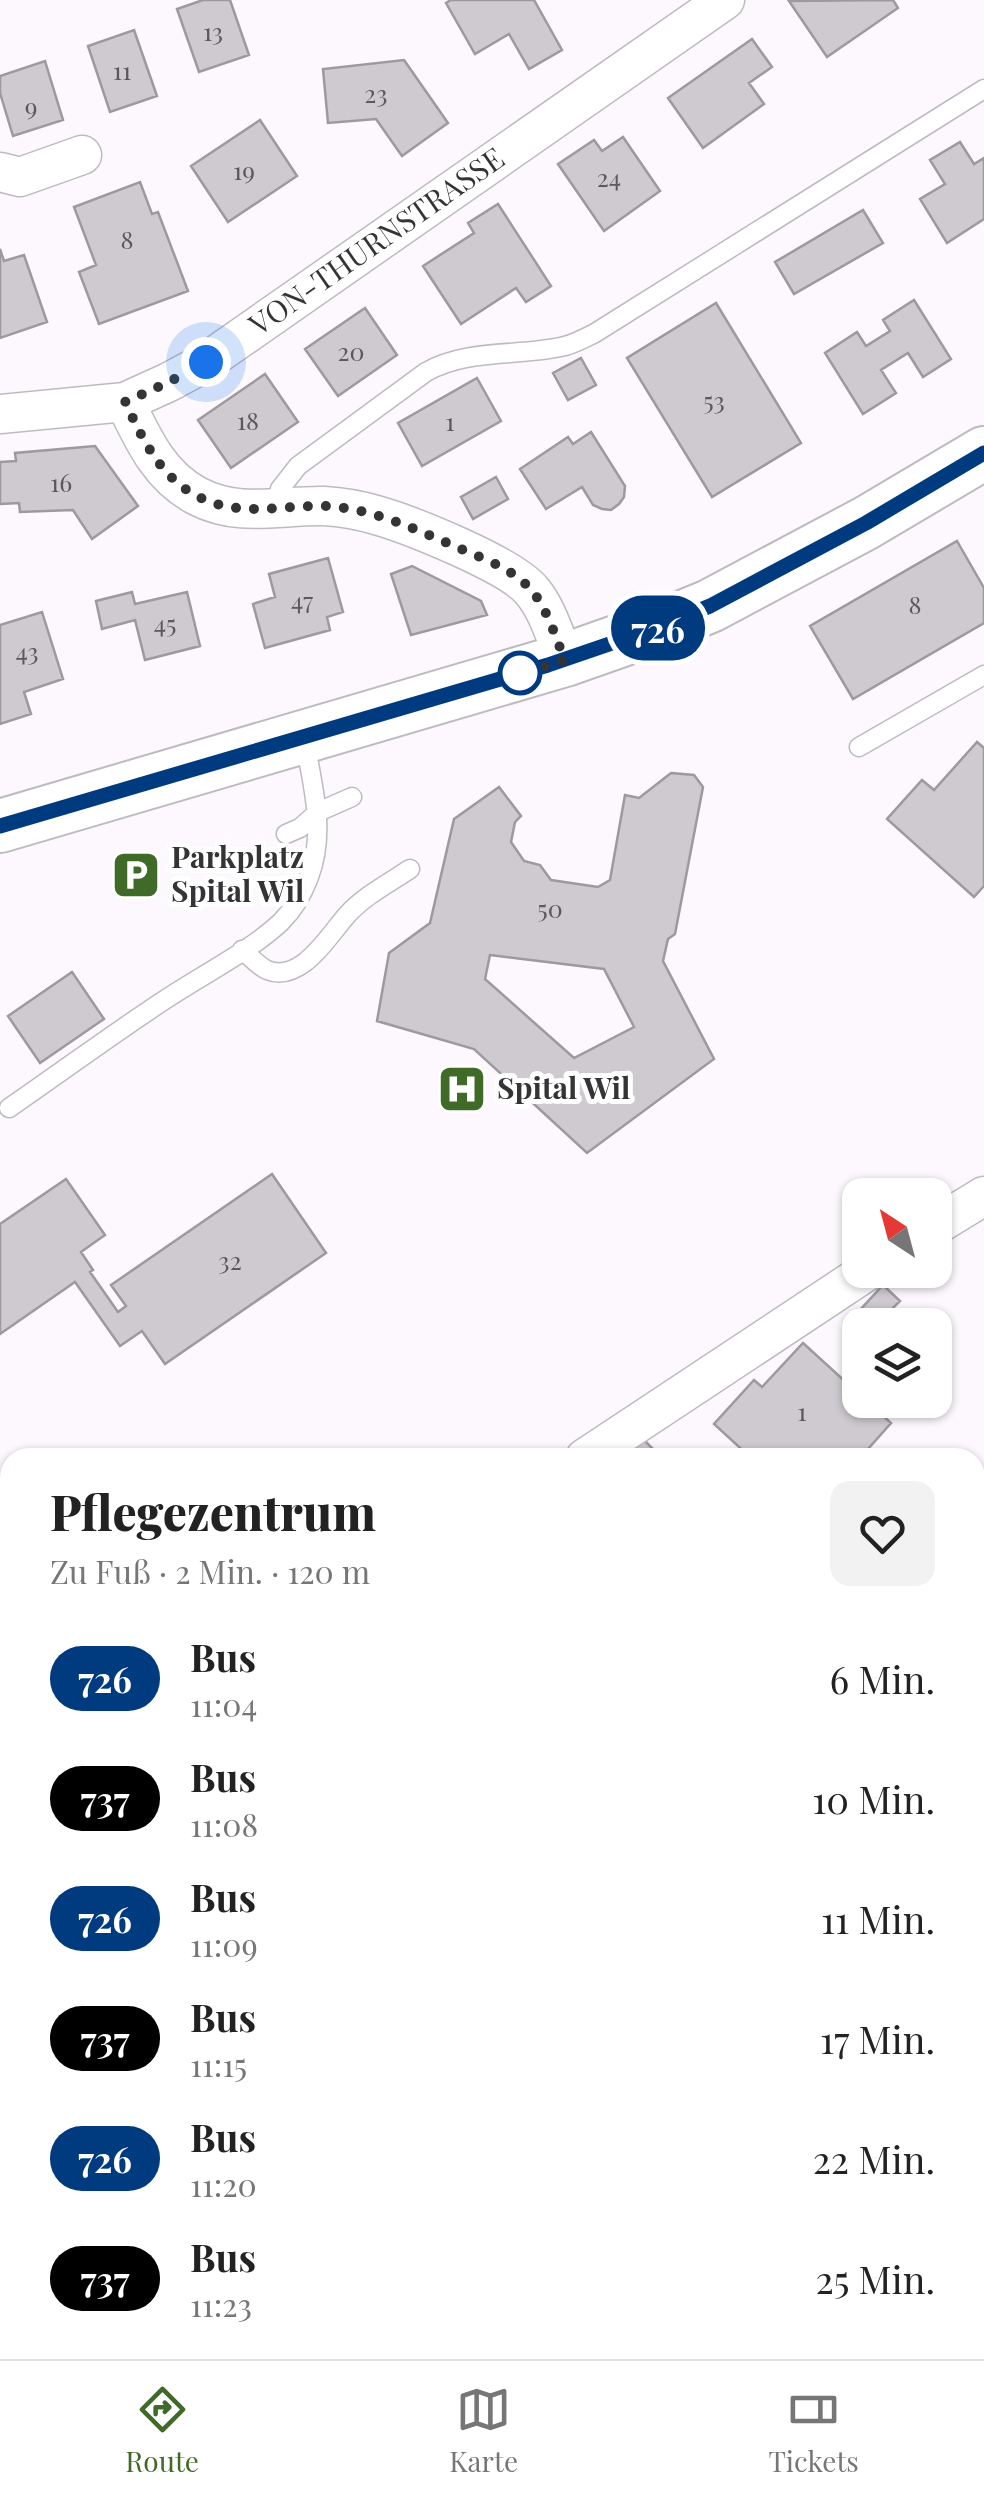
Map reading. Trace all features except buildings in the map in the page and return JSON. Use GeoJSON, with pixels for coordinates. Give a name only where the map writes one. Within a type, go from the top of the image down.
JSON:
{"type":"FeatureCollection","features":[{"type":"Feature","properties":{"kind":"street","name":"VON-THURNSTRASSE"},"geometry":{"type":"LineString","coordinates":[[0,414],[125,402],[206,362],[725,0]]}},
{"type":"Feature","properties":{"kind":"street"},"geometry":{"type":"LineString","coordinates":[[0,172],[20,177],[82,155]]}},
{"type":"Feature","properties":{"kind":"street"},"geometry":{"type":"LineString","coordinates":[[125,402],[160,466],[197,496],[255,511],[326,506],[376,514],[503,568],[533,592],[565,660]]}},
{"type":"Feature","properties":{"kind":"street"},"geometry":{"type":"LineString","coordinates":[[0,826],[565,660],[656,628],[710,606],[866,523],[984,453]]}},
{"type":"Feature","properties":{"kind":"street"},"geometry":{"type":"LineString","coordinates":[[952,1216],[984,1196]]}},
{"type":"Feature","properties":{"kind":"street"},"geometry":{"type":"LineString","coordinates":[[600,1448],[842,1288]]}},
{"type":"Feature","properties":{"kind":"lane"},"geometry":{"type":"LineString","coordinates":[[275,510],[280,489],[298,466],[426,372],[460,359],[560,347],[595,334],[984,89]]}},
{"type":"Feature","properties":{"kind":"lane"},"geometry":{"type":"LineString","coordinates":[[860,747],[984,675]]}},
{"type":"Feature","properties":{"kind":"lane"},"geometry":{"type":"LineString","coordinates":[[8,1108],[280,923],[303,890],[319,832],[304,736]]}},
{"type":"Feature","properties":{"kind":"lane"},"geometry":{"type":"LineString","coordinates":[[286,834],[318,812],[352,796]]}},
{"type":"Feature","properties":{"kind":"lane"},"geometry":{"type":"LineString","coordinates":[[242,950],[265,969],[279,972],[296,967],[325,944],[361,902],[410,869]]}},
{"type":"Feature","properties":{"kind":"bus line","name":"726"},"geometry":{"type":"LineString","coordinates":[[0,826],[548,665],[656,628],[710,606],[866,523],[984,453]]}},
{"type":"Feature","properties":{"kind":"place","name":"Parkplatz Spital Wil"},"geometry":{"type":"Point","coordinates":[136,875]}},
{"type":"Feature","properties":{"kind":"place","name":"Spital Wil"},"geometry":{"type":"Point","coordinates":[462,1089]}},
{"type":"Feature","properties":{"kind":"route"},"geometry":{"type":"LineString","coordinates":[[206,362],[125,402],[146,445],[177,483],[197,496],[235,509],[326,506],[376,514],[503,568],[533,592],[565,660],[514,675],[520,673]]}}]}
